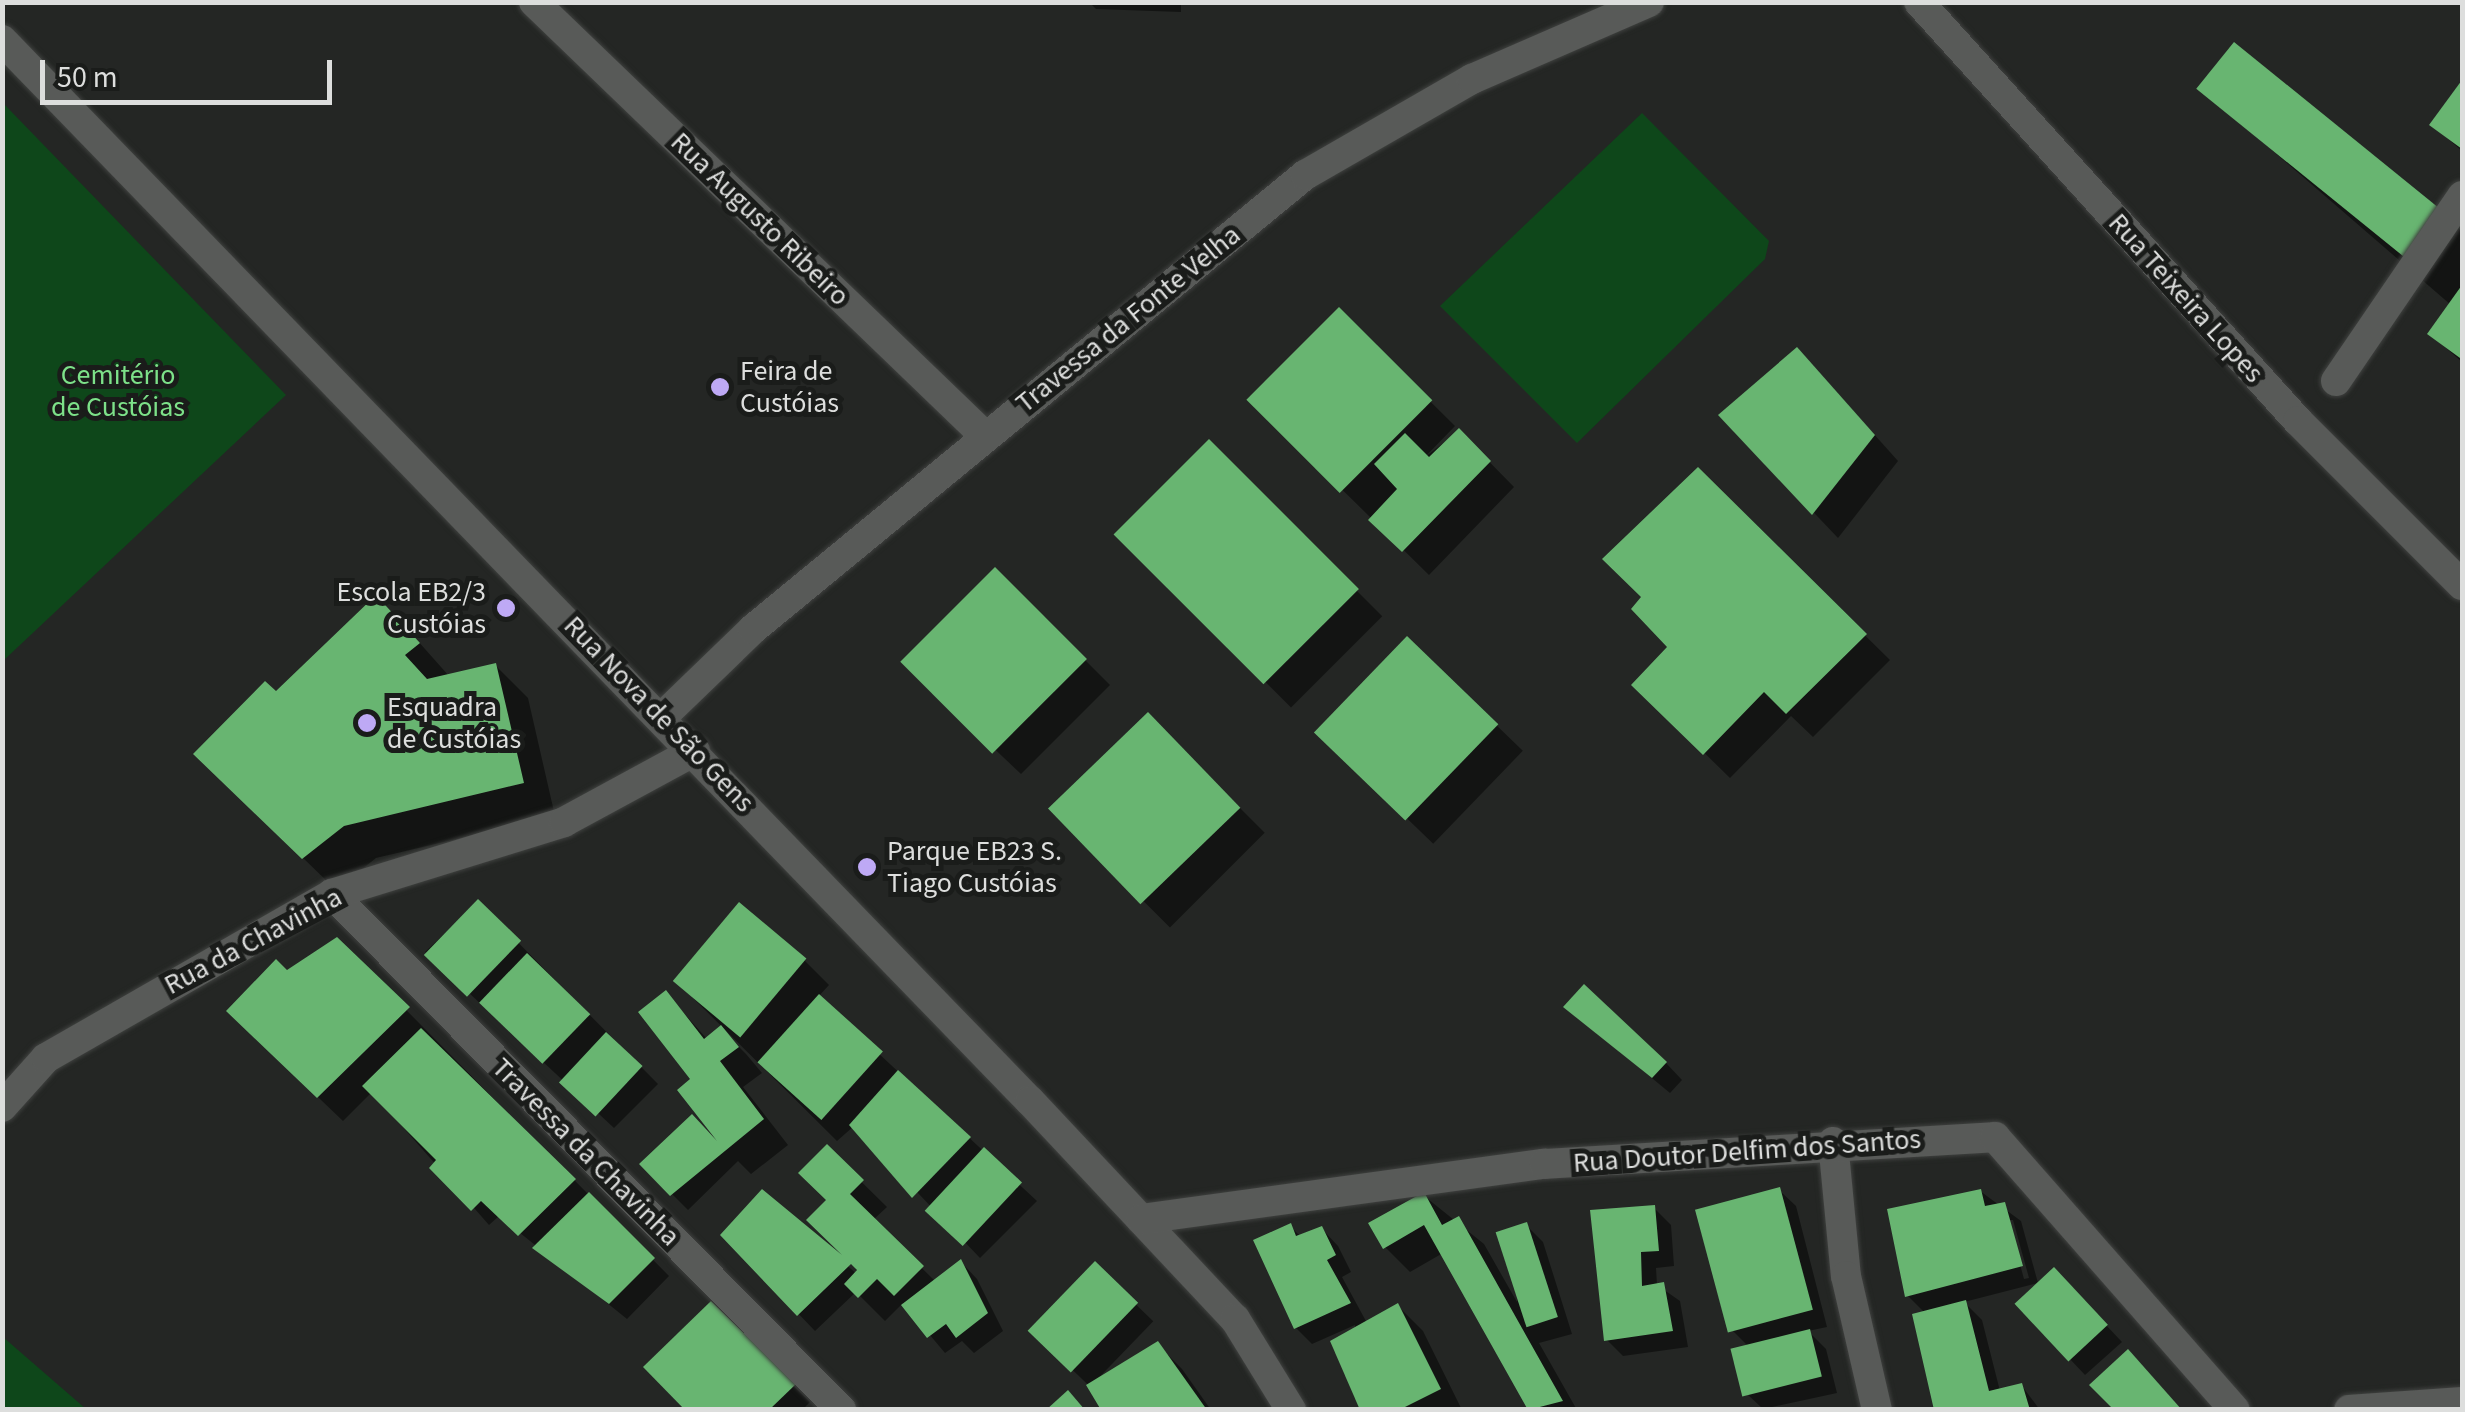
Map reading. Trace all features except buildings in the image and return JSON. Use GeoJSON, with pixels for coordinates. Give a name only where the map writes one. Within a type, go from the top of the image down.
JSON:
{"type":"FeatureCollection","features":[{"type":"Feature","properties":{"kind":"street","name":"Rua Augusto Ribeiro"},"geometry":{"type":"LineString","coordinates":[[534,2],[986,436]]}},
{"type":"Feature","properties":{"kind":"street","name":"Travessa da Fonte Velha"},"geometry":{"type":"LineString","coordinates":[[662,717],[986,436],[1306,175],[1472,79],[1648,2]]}},
{"type":"Feature","properties":{"kind":"street","name":"Rua Teixeira Lopes"},"geometry":{"type":"LineString","coordinates":[[1919,2],[2298,421],[2462,585]]}},
{"type":"Feature","properties":{"kind":"street","name":"Rua Nova de São Gens"},"geometry":{"type":"LineString","coordinates":[[2,40],[662,717],[1140,1218],[1235,1319],[1291,1410]]}},
{"type":"Feature","properties":{"kind":"street"},"geometry":{"type":"LineString","coordinates":[[2336,381],[2462,196]]}},
{"type":"Feature","properties":{"kind":"street","name":"Rua da Chavinha"},"geometry":{"type":"LineString","coordinates":[[2,1107],[46,1058],[332,894],[564,822],[695,752]]}},
{"type":"Feature","properties":{"kind":"street","name":"Travessa da Chavinha"},"geometry":{"type":"LineString","coordinates":[[332,894],[840,1410]]}},
{"type":"Feature","properties":{"kind":"street","name":"Rua Doutor Delfim dos Santos"},"geometry":{"type":"LineString","coordinates":[[1140,1218],[1544,1164],[1833,1142],[1995,1137],[2235,1410]]}},
{"type":"Feature","properties":{"kind":"street"},"geometry":{"type":"LineString","coordinates":[[1833,1142],[1846,1276],[1877,1410]]}},
{"type":"Feature","properties":{"kind":"street"},"geometry":{"type":"LineString","coordinates":[[2349,1410],[2462,1402]]}},
{"type":"Feature","properties":{"kind":"green space","name":"Cemitério de Custóias"},"geometry":{"type":"Polygon","coordinates":[[[3,103],[286,395],[3,661],[3,103]]]}},
{"type":"Feature","properties":{"kind":"green space"},"geometry":{"type":"Polygon","coordinates":[[[1642,113],[1769,241],[1765,259],[1577,443],[1440,306],[1642,113]]]}},
{"type":"Feature","properties":{"kind":"green space"},"geometry":{"type":"Polygon","coordinates":[[[3,1337],[86,1409],[3,1409],[3,1337]]]}},
{"type":"Feature","properties":{"kind":"place","name":"Feira de Custóias"},"geometry":{"type":"Point","coordinates":[720,387]}},
{"type":"Feature","properties":{"kind":"place","name":"Escola EB2/3 Custóias"},"geometry":{"type":"Point","coordinates":[506,608]}},
{"type":"Feature","properties":{"kind":"place","name":"Esquadra de Custóias"},"geometry":{"type":"Point","coordinates":[367,723]}},
{"type":"Feature","properties":{"kind":"place","name":"Parque EB23 S. Tiago Custóias"},"geometry":{"type":"Point","coordinates":[867,867]}}]}
